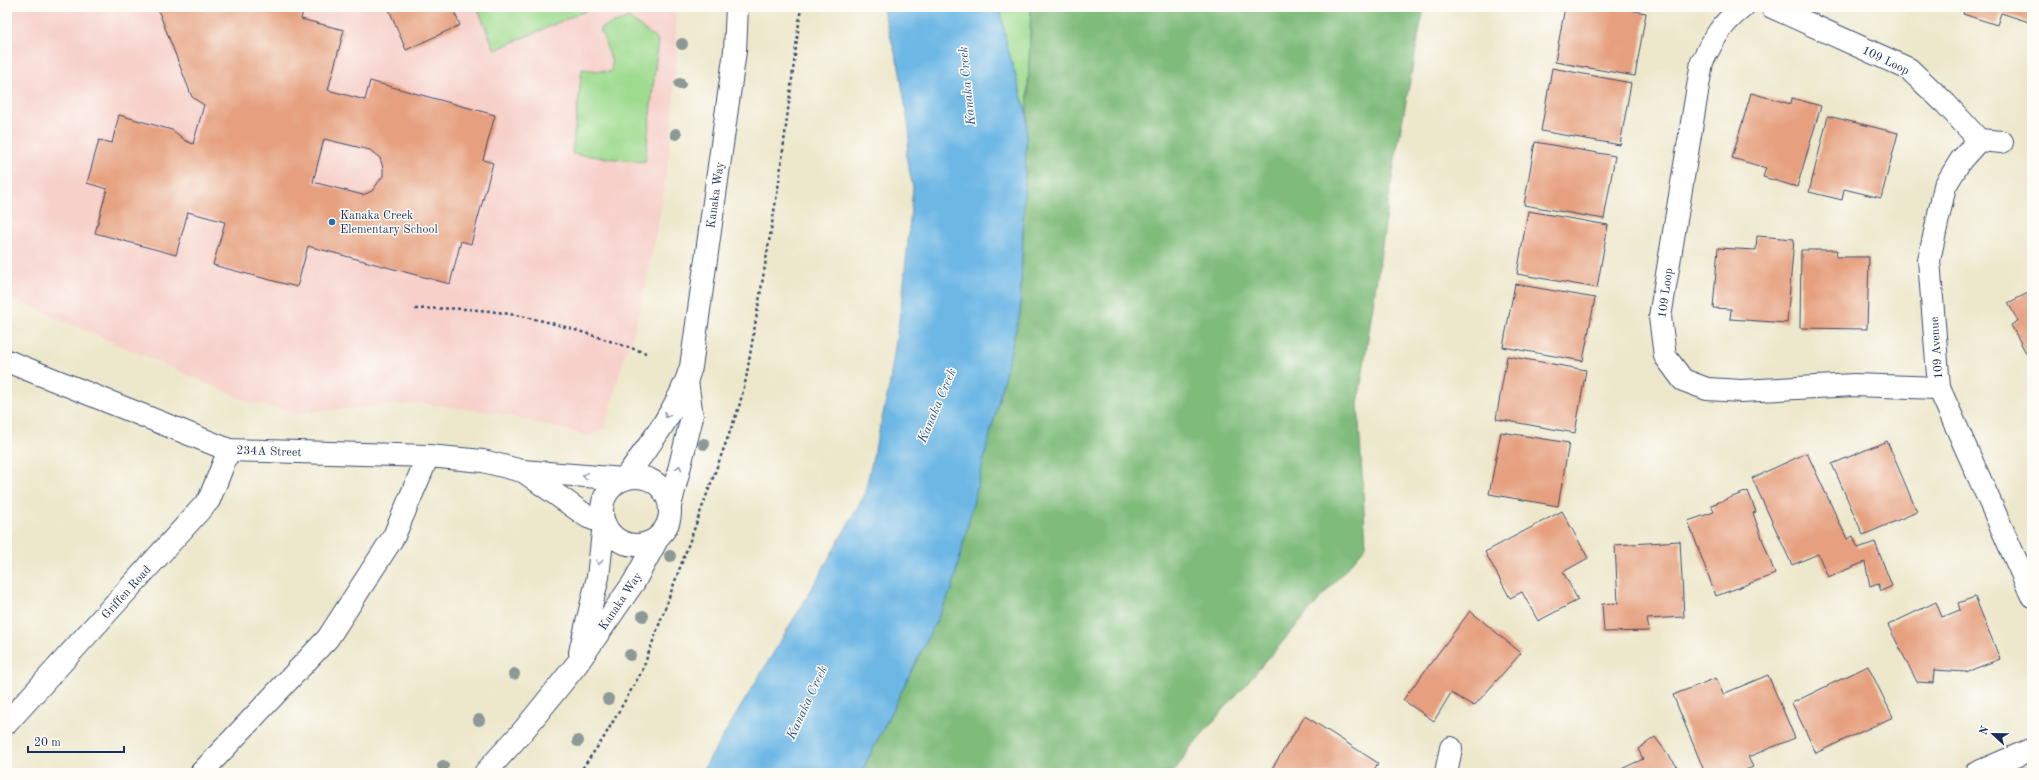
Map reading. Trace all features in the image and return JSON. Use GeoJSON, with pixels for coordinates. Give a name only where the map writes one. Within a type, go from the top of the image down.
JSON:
{"type":"FeatureCollection","features":[{"type":"Feature","properties":{"kind":"street","name":"Kanaka Way"},"geometry":{"type":"LineString","coordinates":[[624,479],[655,437],[687,381],[691,367],[735,51],[737,7]]}},
{"type":"Feature","properties":{"kind":"street","name":"109 Loop"},"geometry":{"type":"LineString","coordinates":[[1743,7],[1727,19],[1715,37],[1702,62],[1660,317],[1665,356],[1683,380],[1707,389],[1741,390],[1854,385],[1939,388]]}},
{"type":"Feature","properties":{"kind":"street","name":"109 Loop"},"geometry":{"type":"LineString","coordinates":[[1772,7],[1909,69],[1946,104],[1979,140]]}},
{"type":"Feature","properties":{"kind":"street","name":"109 Avenue"},"geometry":{"type":"LineString","coordinates":[[1979,140],[1961,160],[1945,186],[1929,260],[1939,388],[2032,596]]}},
{"type":"Feature","properties":{"kind":"street"},"geometry":{"type":"LineString","coordinates":[[1979,140],[2002,142]]}},
{"type":"Feature","properties":{"kind":"street","name":"234A Street"},"geometry":{"type":"LineString","coordinates":[[7,361],[229,450],[428,456],[483,461],[522,470],[624,479]]}},
{"type":"Feature","properties":{"kind":"street","name":"Kanaka Way"},"geometry":{"type":"LineString","coordinates":[[670,506],[692,417],[687,381]]}},
{"type":"Feature","properties":{"kind":"street","name":"Griffen Road"},"geometry":{"type":"LineString","coordinates":[[7,723],[209,500],[229,450]]}},
{"type":"Feature","properties":{"kind":"street"},"geometry":{"type":"LineString","coordinates":[[201,773],[328,638],[394,536],[428,456]]}},
{"type":"Feature","properties":{"kind":"street","name":"234A Street"},"geometry":{"type":"LineString","coordinates":[[522,470],[588,517],[604,523]]}},
{"type":"Feature","properties":{"kind":"street"},"geometry":{"type":"LineString","coordinates":[[632,477],[644,478],[656,483],[664,492],[670,506],[668,522],[659,536],[646,544],[633,545],[621,542],[610,534],[604,523],[602,514],[604,499],[612,487],[624,479],[632,477]]}},
{"type":"Feature","properties":{"kind":"street","name":"Kanaka Way"},"geometry":{"type":"LineString","coordinates":[[577,664],[598,577],[604,523]]}},
{"type":"Feature","properties":{"kind":"street","name":"Kanaka Way"},"geometry":{"type":"LineString","coordinates":[[485,773],[523,731],[577,664],[634,582],[659,536]]}},
{"type":"Feature","properties":{"kind":"street"},"geometry":{"type":"LineString","coordinates":[[1446,773],[1451,748]]}},
{"type":"Feature","properties":{"kind":"street"},"geometry":{"type":"LineString","coordinates":[[1976,773],[2032,749]]}},
{"type":"Feature","properties":{"kind":"path"},"geometry":{"type":"LineString","coordinates":[[415,309],[450,308],[504,313],[565,328],[646,353]]}},
{"type":"Feature","properties":{"kind":"shaded area","name":"Kanaka Creek Elementary School"},"geometry":{"type":"Polygon","coordinates":[[[14,7],[675,7],[677,53],[671,137],[664,192],[646,283],[632,340],[625,353],[605,428],[589,436],[497,413],[420,403],[294,413],[247,401],[7,296],[7,31],[14,7]]]}},
{"type":"Feature","properties":{"kind":"green space"},"geometry":{"type":"Polygon","coordinates":[[[477,7],[594,7],[495,50],[477,7]]]}},
{"type":"Feature","properties":{"kind":"green space"},"geometry":{"type":"Polygon","coordinates":[[[1000,7],[1031,7],[1027,115],[1007,46],[1000,7]]]}},
{"type":"Feature","properties":{"kind":"green space"},"geometry":{"type":"Polygon","coordinates":[[[1031,7],[1424,7],[1395,159],[1358,404],[1366,546],[1190,748],[1173,773],[861,773],[952,589],[1020,313],[1031,7]]]}},
{"type":"Feature","properties":{"kind":"green space"},"geometry":{"type":"Polygon","coordinates":[[[629,18],[658,40],[645,162],[572,154],[582,69],[611,72],[612,62],[600,28],[629,18]]]}},
{"type":"Feature","properties":{"kind":"water","name":"Kanaka Creek"},"geometry":{"type":"Polygon","coordinates":[[[882,7],[1000,7],[1007,46],[1027,115],[1020,313],[952,589],[861,773],[701,773],[807,597],[864,496],[889,388],[903,293],[913,187],[906,156],[910,136],[899,67],[882,7]]]}},
{"type":"Feature","properties":{"kind":"building"},"geometry":{"type":"Polygon","coordinates":[[[157,7],[304,7],[301,19],[344,30],[328,90],[365,100],[370,81],[495,115],[483,160],[493,163],[471,244],[461,241],[450,284],[308,246],[297,287],[213,265],[225,222],[188,212],[176,255],[95,233],[107,189],[87,183],[99,140],[112,143],[119,115],[172,130],[186,141],[193,144],[204,105],[192,97],[157,7]],[[324,139],[313,182],[363,195],[372,191],[383,176],[383,168],[380,158],[370,150],[324,139]]]}},
{"type":"Feature","properties":{"kind":"building"},"geometry":{"type":"Polygon","coordinates":[[[388,7],[452,7],[460,25],[406,50],[388,7]]]}},
{"type":"Feature","properties":{"kind":"building"},"geometry":{"type":"Polygon","coordinates":[[[1565,7],[1612,7],[1646,13],[1635,76],[1555,62],[1565,7]]]}},
{"type":"Feature","properties":{"kind":"building"},"geometry":{"type":"Polygon","coordinates":[[[1965,7],[2032,7],[2032,23],[2001,13],[1997,25],[1963,14],[1965,7]]]}},
{"type":"Feature","properties":{"kind":"building"},"geometry":{"type":"Polygon","coordinates":[[[1552,68],[1631,83],[1620,145],[1541,131],[1552,68]]]}},
{"type":"Feature","properties":{"kind":"building"},"geometry":{"type":"Polygon","coordinates":[[[1751,93],[1791,104],[1792,98],[1821,106],[1797,187],[1763,177],[1766,168],[1732,158],[1751,93]]]}},
{"type":"Feature","properties":{"kind":"building"},"geometry":{"type":"Polygon","coordinates":[[[1828,116],[1898,133],[1881,198],[1844,189],[1842,200],[1809,192],[1828,116]]]}},
{"type":"Feature","properties":{"kind":"building"},"geometry":{"type":"Polygon","coordinates":[[[1535,142],[1615,156],[1604,219],[1524,205],[1535,142]]]}},
{"type":"Feature","properties":{"kind":"building"},"geometry":{"type":"Polygon","coordinates":[[[1528,211],[1608,225],[1597,288],[1517,274],[1528,211]]]}},
{"type":"Feature","properties":{"kind":"building"},"geometry":{"type":"Polygon","coordinates":[[[1757,236],[1794,239],[1787,323],[1730,319],[1731,309],[1713,308],[1718,248],[1756,250],[1757,236]]]}},
{"type":"Feature","properties":{"kind":"building"},"geometry":{"type":"Polygon","coordinates":[[[1801,250],[1837,250],[1836,257],[1869,257],[1867,329],[1800,328],[1801,250]]]}},
{"type":"Feature","properties":{"kind":"building"},"geometry":{"type":"Polygon","coordinates":[[[1515,284],[1595,298],[1583,361],[1503,347],[1515,284]]]}},
{"type":"Feature","properties":{"kind":"building"},"geometry":{"type":"Polygon","coordinates":[[[2032,291],[2032,364],[2011,325],[2018,321],[2008,303],[2032,291]]]}},
{"type":"Feature","properties":{"kind":"building"},"geometry":{"type":"Polygon","coordinates":[[[1507,356],[1586,370],[1575,433],[1496,419],[1507,356]]]}},
{"type":"Feature","properties":{"kind":"building"},"geometry":{"type":"Polygon","coordinates":[[[1501,432],[1569,443],[1558,506],[1489,494],[1501,432]]]}},
{"type":"Feature","properties":{"kind":"building"},"geometry":{"type":"Polygon","coordinates":[[[1887,441],[1917,512],[1863,535],[1832,464],[1887,441]]]}},
{"type":"Feature","properties":{"kind":"building"},"geometry":{"type":"Polygon","coordinates":[[[1807,453],[1847,539],[1853,536],[1858,548],[1875,542],[1892,586],[1881,591],[1878,583],[1870,586],[1865,562],[1828,577],[1818,554],[1792,565],[1752,478],[1807,453]]]}},
{"type":"Feature","properties":{"kind":"building"},"geometry":{"type":"Polygon","coordinates":[[[1748,491],[1756,512],[1753,513],[1775,574],[1716,596],[1688,521],[1714,512],[1711,505],[1748,491]]]}},
{"type":"Feature","properties":{"kind":"building"},"geometry":{"type":"Polygon","coordinates":[[[1562,511],[1588,558],[1563,572],[1578,600],[1538,621],[1522,592],[1510,598],[1485,552],[1562,511]]]}},
{"type":"Feature","properties":{"kind":"building"},"geometry":{"type":"Polygon","coordinates":[[[1680,541],[1684,617],[1647,619],[1649,631],[1604,632],[1602,604],[1618,603],[1615,545],[1680,541]]]}},
{"type":"Feature","properties":{"kind":"building"},"geometry":{"type":"Polygon","coordinates":[[[1975,597],[2000,659],[1966,672],[1934,670],[1933,683],[1917,682],[1888,625],[1936,602],[1942,617],[1960,610],[1958,603],[1975,597]]]}},
{"type":"Feature","properties":{"kind":"building"},"geometry":{"type":"Polygon","coordinates":[[[1470,611],[1521,653],[1474,706],[1451,693],[1434,721],[1403,700],[1470,611]]]}},
{"type":"Feature","properties":{"kind":"building"},"geometry":{"type":"Polygon","coordinates":[[[1868,666],[1893,717],[1816,753],[1792,703],[1868,666]]]}},
{"type":"Feature","properties":{"kind":"building"},"geometry":{"type":"Polygon","coordinates":[[[1768,675],[1795,738],[1748,757],[1753,767],[1738,773],[1705,773],[1673,695],[1716,678],[1723,694],[1768,675]]]}},
{"type":"Feature","properties":{"kind":"building"},"geometry":{"type":"Polygon","coordinates":[[[1305,716],[1378,763],[1372,773],[1269,773],[1305,716]]]}},
{"type":"Feature","properties":{"kind":"building"},"geometry":{"type":"Polygon","coordinates":[[[1655,737],[1682,773],[1613,773],[1643,759],[1638,749],[1655,737]]]}},
{"type":"Feature","properties":{"kind":"place","name":"Kanaka Creek Elementary School"},"geometry":{"type":"Point","coordinates":[332,222]}}]}
